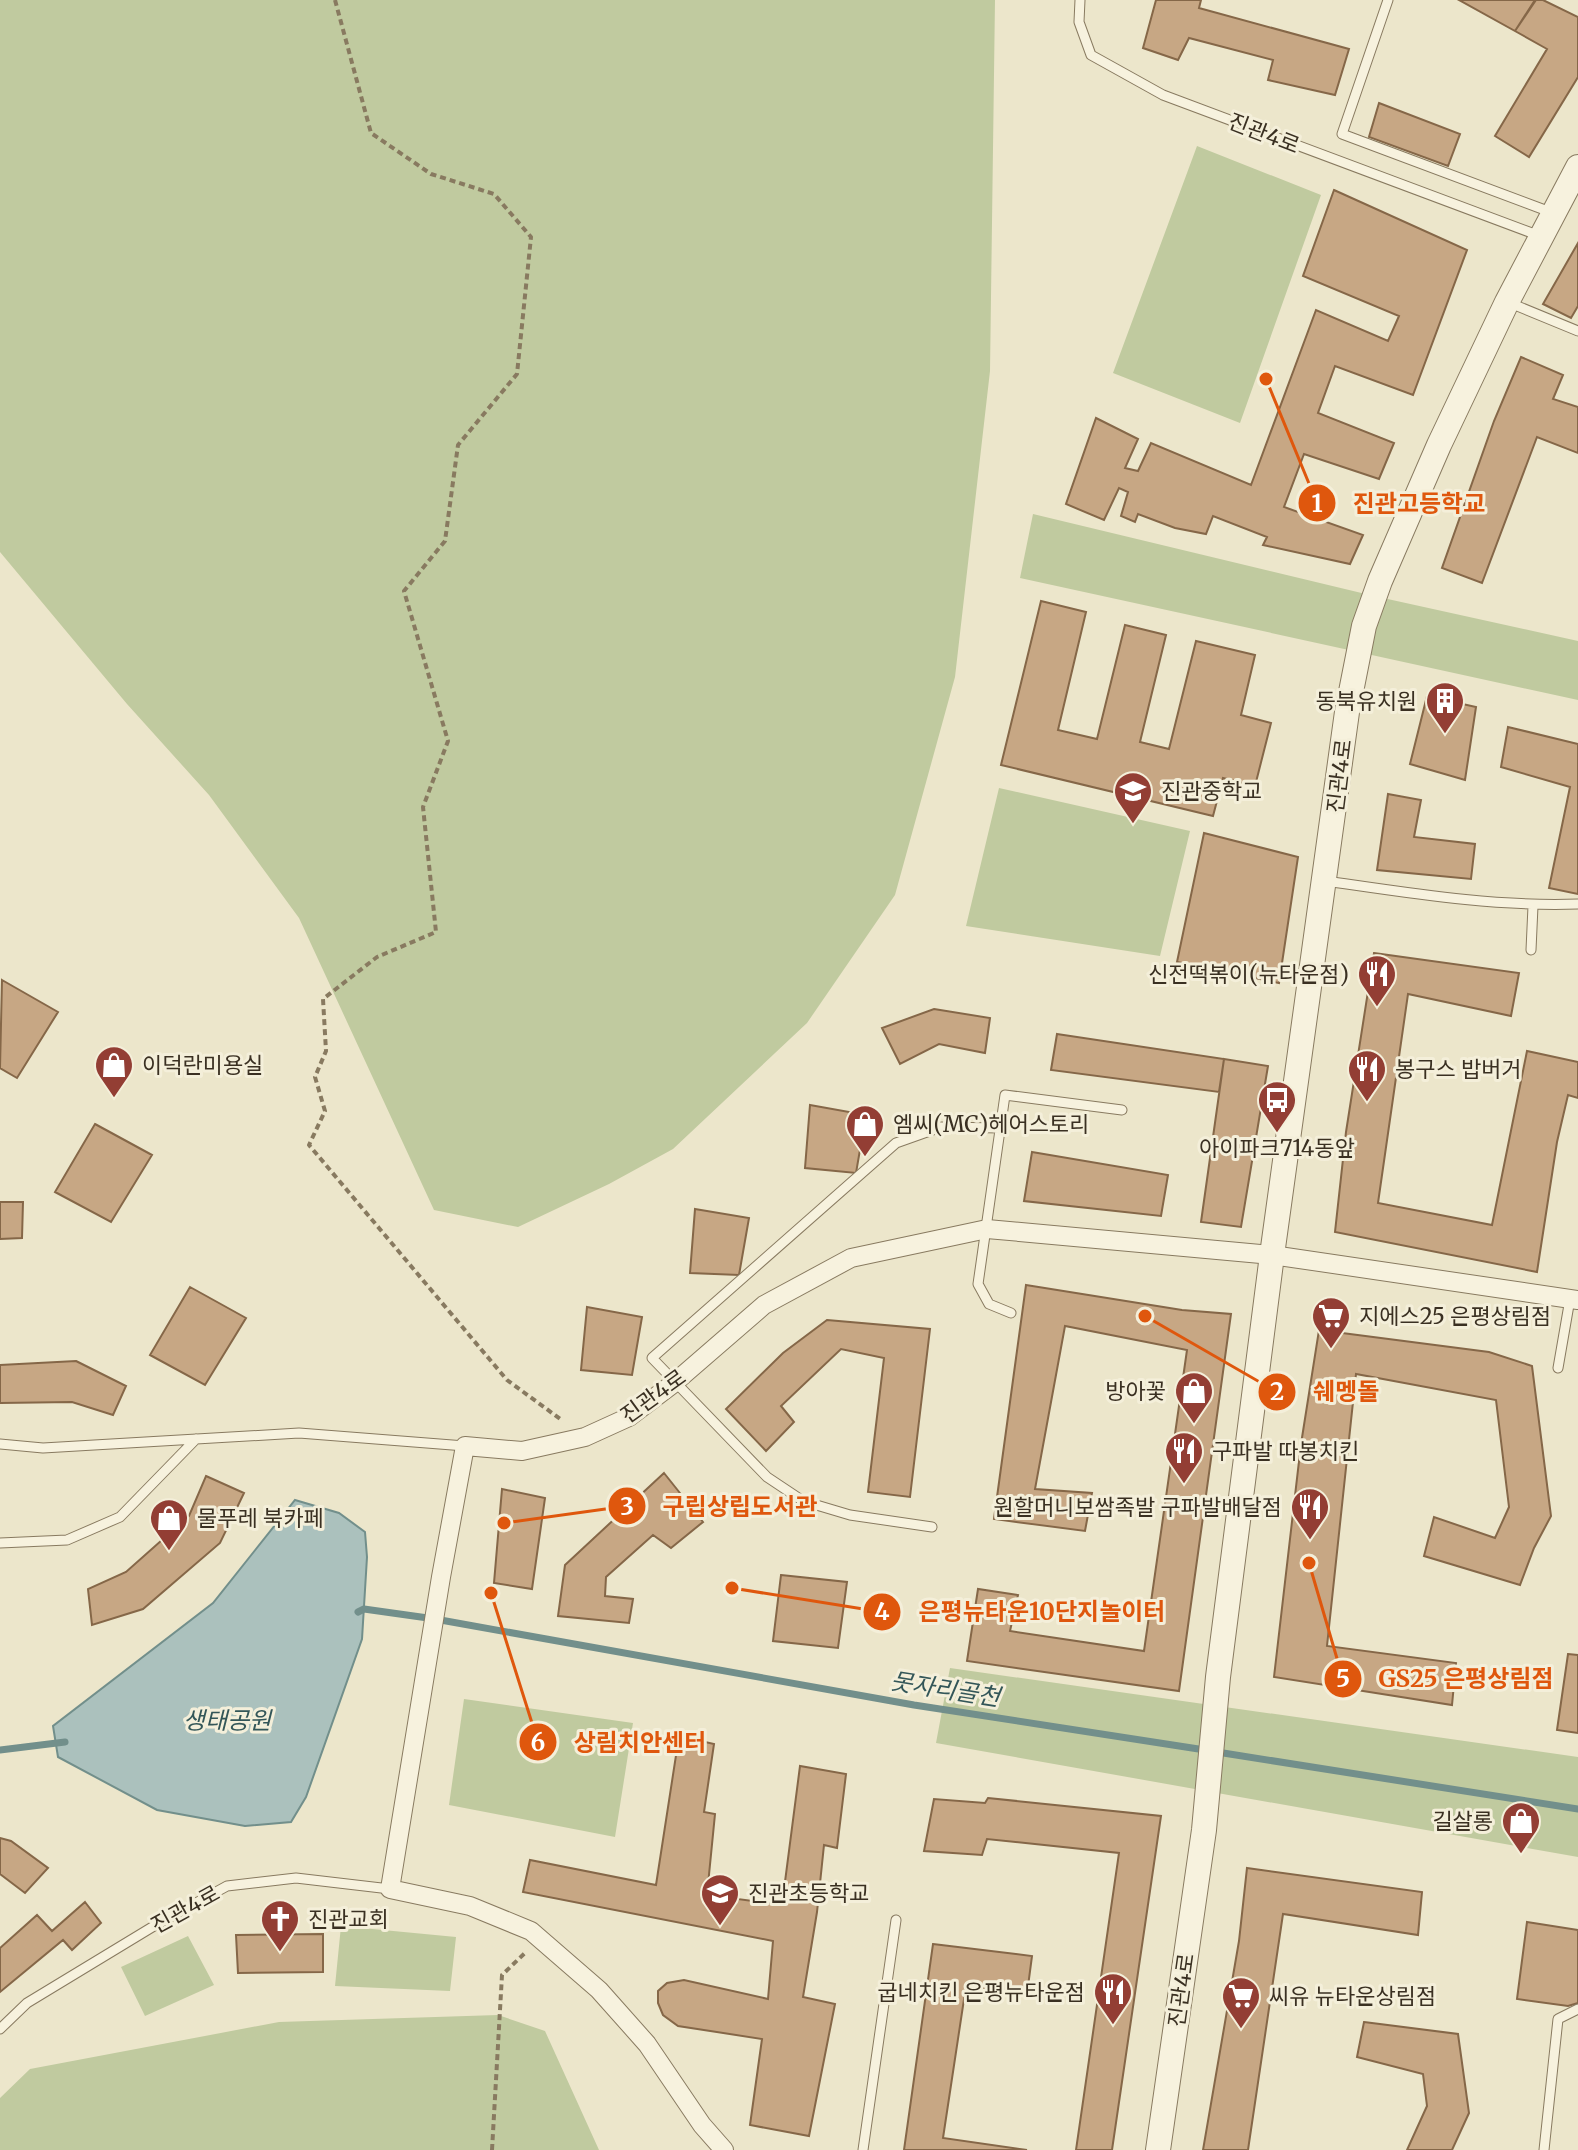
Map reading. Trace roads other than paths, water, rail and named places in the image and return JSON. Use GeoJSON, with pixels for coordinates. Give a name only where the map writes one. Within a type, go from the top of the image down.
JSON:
{"type":"FeatureCollection","features":[{"type":"Feature","properties":{"kind":"street","name":"진관4로"},"geometry":{"type":"LineString","coordinates":[[1158,2150],[1204,1830],[1218,1677],[1272,1255],[1347,712],[1364,626],[1433,458],[1507,302],[1578,167]]}},
{"type":"Feature","properties":{"kind":"street","name":"진관4로"},"geometry":{"type":"LineString","coordinates":[[465,1446],[522,1451],[585,1437],[629,1417],[674,1383],[764,1305],[851,1258],[987,1229],[1272,1255]]}},
{"type":"Feature","properties":{"kind":"street"},"geometry":{"type":"LineString","coordinates":[[1272,1255],[1574,1299]]}},
{"type":"Feature","properties":{"kind":"street"},"geometry":{"type":"LineString","coordinates":[[390,1889],[465,1446]]}},
{"type":"Feature","properties":{"kind":"street","name":"진관4로"},"geometry":{"type":"LineString","coordinates":[[390,1889],[470,1906],[531,1931],[599,1990],[647,2044],[702,2125],[724,2150]]}},
{"type":"Feature","properties":{"kind":"lane","name":"진관4로"},"geometry":{"type":"LineString","coordinates":[[1080,0],[1079,22],[1091,55],[1163,95],[1540,236]]}},
{"type":"Feature","properties":{"kind":"lane"},"geometry":{"type":"LineString","coordinates":[[1388,0],[1342,134],[1553,213]]}},
{"type":"Feature","properties":{"kind":"lane"},"geometry":{"type":"LineString","coordinates":[[1507,302],[1578,331]]}},
{"type":"Feature","properties":{"kind":"lane"},"geometry":{"type":"LineString","coordinates":[[1326,881],[1443,898],[1533,906],[1578,904]]}},
{"type":"Feature","properties":{"kind":"lane"},"geometry":{"type":"LineString","coordinates":[[1531,950],[1533,906]]}},
{"type":"Feature","properties":{"kind":"lane"},"geometry":{"type":"LineString","coordinates":[[1011,1313],[989,1304],[978,1284],[1005,1095],[1122,1110]]}},
{"type":"Feature","properties":{"kind":"lane"},"geometry":{"type":"LineString","coordinates":[[932,1527],[850,1515],[803,1501],[767,1477],[652,1358],[896,1143],[941,1127],[1000,1128]]}},
{"type":"Feature","properties":{"kind":"lane"},"geometry":{"type":"LineString","coordinates":[[1558,1368],[1574,1299]]}},
{"type":"Feature","properties":{"kind":"lane","name":"진관4로"},"geometry":{"type":"LineString","coordinates":[[0,1444],[43,1448],[299,1433],[465,1446]]}},
{"type":"Feature","properties":{"kind":"lane"},"geometry":{"type":"LineString","coordinates":[[0,1543],[67,1540],[120,1517],[196,1439]]}},
{"type":"Feature","properties":{"kind":"lane","name":"진관4로"},"geometry":{"type":"LineString","coordinates":[[0,2029],[27,2003],[227,1886],[296,1878],[390,1889]]}},
{"type":"Feature","properties":{"kind":"lane"},"geometry":{"type":"LineString","coordinates":[[863,2150],[896,1920]]}},
{"type":"Feature","properties":{"kind":"lane"},"geometry":{"type":"LineString","coordinates":[[1544,2150],[1558,2019],[1578,2009]]}},
{"type":"Feature","properties":{"kind":"water","name":"생태공원"},"geometry":{"type":"Polygon","coordinates":[[[295,1500],[339,1513],[365,1532],[367,1557],[362,1639],[306,1797],[291,1822],[245,1826],[157,1810],[58,1757],[53,1726],[213,1603],[295,1500]]]}},
{"type":"Feature","properties":{"kind":"waterway","name":"못자리골천"},"geometry":{"type":"LineString","coordinates":[[358,1612],[364,1609],[435,1619],[914,1705],[1205,1750]]}},
{"type":"Feature","properties":{"kind":"waterway","name":"못자리골천"},"geometry":{"type":"LineString","coordinates":[[0,1750],[65,1742]]}},
{"type":"Feature","properties":{"kind":"waterway","name":"못자리골천"},"geometry":{"type":"LineString","coordinates":[[1217,1752],[1578,1809]]}},
{"type":"Feature","properties":{"kind":"place","name":"진관고등학교"},"geometry":{"type":"Point","coordinates":[1266,379]}},
{"type":"Feature","properties":{"kind":"place","name":"동북유치원"},"geometry":{"type":"Point","coordinates":[1445,735]}},
{"type":"Feature","properties":{"kind":"place","name":"진관중학교"},"geometry":{"type":"Point","coordinates":[1133,825]}},
{"type":"Feature","properties":{"kind":"place","name":"신전떡볶이(뉴타운점)"},"geometry":{"type":"Point","coordinates":[1377,1008]}},
{"type":"Feature","properties":{"kind":"place","name":"이덕란미용실"},"geometry":{"type":"Point","coordinates":[114,1099]}},
{"type":"Feature","properties":{"kind":"place","name":"봉구스 밥버거"},"geometry":{"type":"Point","coordinates":[1367,1103]}},
{"type":"Feature","properties":{"kind":"place","name":"아이파크714동앞"},"geometry":{"type":"Point","coordinates":[1277,1134]}},
{"type":"Feature","properties":{"kind":"place","name":"엠씨(MC)헤어스토리"},"geometry":{"type":"Point","coordinates":[865,1158]}},
{"type":"Feature","properties":{"kind":"place","name":"쉐멩돌"},"geometry":{"type":"Point","coordinates":[1145,1316]}},
{"type":"Feature","properties":{"kind":"place","name":"지에스25 은평상림점"},"geometry":{"type":"Point","coordinates":[1331,1350]}},
{"type":"Feature","properties":{"kind":"place","name":"방아꽃"},"geometry":{"type":"Point","coordinates":[1194,1425]}},
{"type":"Feature","properties":{"kind":"place","name":"구파발 따봉치킨"},"geometry":{"type":"Point","coordinates":[1184,1485]}},
{"type":"Feature","properties":{"kind":"place","name":"구립상립도서관"},"geometry":{"type":"Point","coordinates":[504,1523]}},
{"type":"Feature","properties":{"kind":"place","name":"원할머니보쌈족발 구파발배달점"},"geometry":{"type":"Point","coordinates":[1310,1541]}},
{"type":"Feature","properties":{"kind":"place","name":"물푸레 북카페"},"geometry":{"type":"Point","coordinates":[169,1552]}},
{"type":"Feature","properties":{"kind":"place","name":"GS25 은평상림점"},"geometry":{"type":"Point","coordinates":[1309,1563]}},
{"type":"Feature","properties":{"kind":"place","name":"은평뉴타운10단지놀이터"},"geometry":{"type":"Point","coordinates":[732,1588]}},
{"type":"Feature","properties":{"kind":"place","name":"상림치안센터"},"geometry":{"type":"Point","coordinates":[491,1593]}},
{"type":"Feature","properties":{"kind":"place","name":"길살롱"},"geometry":{"type":"Point","coordinates":[1521,1855]}},
{"type":"Feature","properties":{"kind":"place","name":"진관초등학교"},"geometry":{"type":"Point","coordinates":[720,1927]}},
{"type":"Feature","properties":{"kind":"place","name":"진관교회"},"geometry":{"type":"Point","coordinates":[280,1953]}},
{"type":"Feature","properties":{"kind":"place","name":"굽네치킨 은평뉴타운점"},"geometry":{"type":"Point","coordinates":[1113,2026]}},
{"type":"Feature","properties":{"kind":"place","name":"씨유 뉴타운상림점"},"geometry":{"type":"Point","coordinates":[1241,2030]}}]}
